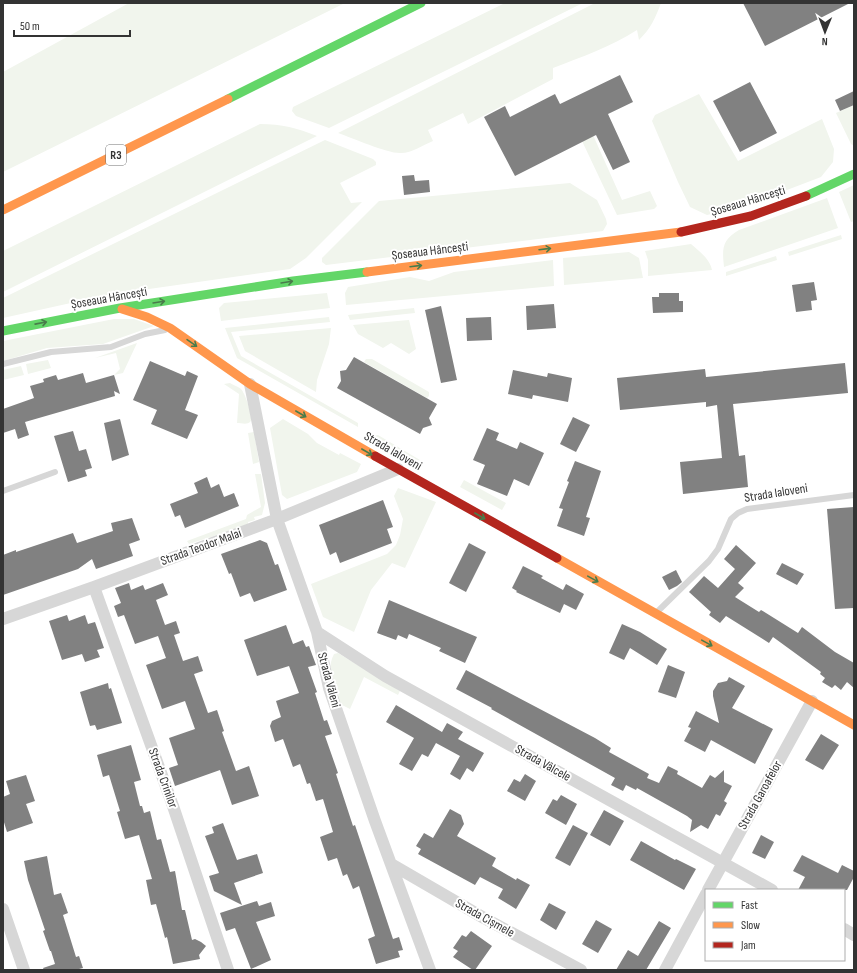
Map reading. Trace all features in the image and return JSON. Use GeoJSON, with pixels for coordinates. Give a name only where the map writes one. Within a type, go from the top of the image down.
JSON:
{"type":"FeatureCollection","features":[{"type":"Feature","properties":{"kind":"main road","name":"R3"},"geometry":{"type":"LineString","coordinates":[[3,210],[421,3]]}},
{"type":"Feature","properties":{"kind":"main road","name":"Șoseaua Hâncești"},"geometry":{"type":"LineString","coordinates":[[3,331],[120,308],[293,281],[678,233],[722,224],[762,213],[813,194],[854,174]]}},
{"type":"Feature","properties":{"kind":"main road","name":"Strada Ialoveni"},"geometry":{"type":"LineString","coordinates":[[120,308],[147,317],[170,328],[250,384],[398,469],[854,725]]}},
{"type":"Feature","properties":{"kind":"street","name":"Strada Văleni"},"geometry":{"type":"LineString","coordinates":[[250,384],[277,519],[317,632],[329,688],[430,970]]}},
{"type":"Feature","properties":{"kind":"street","name":"Strada Teodor Malai"},"geometry":{"type":"LineString","coordinates":[[3,619],[277,519],[398,469]]}},
{"type":"Feature","properties":{"kind":"street","name":"Strada Crinilor"},"geometry":{"type":"LineString","coordinates":[[94,587],[173,806],[228,970]]}},
{"type":"Feature","properties":{"kind":"street","name":"Strada Vâlcele"},"geometry":{"type":"LineString","coordinates":[[317,632],[385,676],[770,889]]}},
{"type":"Feature","properties":{"kind":"street","name":"Strada Garoafelor"},"geometry":{"type":"LineString","coordinates":[[709,889],[812,701]]}},
{"type":"Feature","properties":{"kind":"street","name":"Strada Cișmele"},"geometry":{"type":"LineString","coordinates":[[391,864],[484,918],[581,970]]}},
{"type":"Feature","properties":{"kind":"street"},"geometry":{"type":"LineString","coordinates":[[665,970],[705,896]]}},
{"type":"Feature","properties":{"kind":"street"},"geometry":{"type":"LineString","coordinates":[[3,909],[24,970]]}},
{"type":"Feature","properties":{"kind":"street"},"geometry":{"type":"LineString","coordinates":[[845,930],[854,934]]}},
{"type":"Feature","properties":{"kind":"lane"},"geometry":{"type":"LineString","coordinates":[[3,364],[51,352],[111,347],[145,334],[170,328]]}},
{"type":"Feature","properties":{"kind":"lane"},"geometry":{"type":"LineString","coordinates":[[3,490],[54,472]]}},
{"type":"Feature","properties":{"kind":"lane","name":"Strada Ialoveni"},"geometry":{"type":"LineString","coordinates":[[655,614],[709,560],[718,549],[731,519],[738,513],[747,509],[854,494]]}},
{"type":"Feature","properties":{"kind":"shaded area"},"geometry":{"type":"Polygon","coordinates":[[[129,3],[345,3],[3,172],[3,72],[129,3]]]}},
{"type":"Feature","properties":{"kind":"shaded area"},"geometry":{"type":"Polygon","coordinates":[[[505,3],[583,3],[329,128],[296,116],[292,111],[293,107],[505,3]]]}},
{"type":"Feature","properties":{"kind":"shaded area"},"geometry":{"type":"Polygon","coordinates":[[[595,3],[661,3],[652,23],[639,40],[637,30],[606,47],[553,68],[553,79],[468,124],[463,113],[428,130],[433,141],[413,150],[405,153],[395,153],[338,133],[595,3]]]}},
{"type":"Feature","properties":{"kind":"shaded area"},"geometry":{"type":"Polygon","coordinates":[[[699,94],[738,161],[822,119],[834,149],[833,162],[821,177],[742,207],[707,215],[690,207],[652,121],[655,115],[699,94]]]}},
{"type":"Feature","properties":{"kind":"shaded area"},"geometry":{"type":"Polygon","coordinates":[[[854,105],[854,146],[851,144],[836,113],[854,105]]]}},
{"type":"Feature","properties":{"kind":"shaded area"},"geometry":{"type":"Polygon","coordinates":[[[260,124],[289,127],[317,136],[3,292],[3,251],[260,124]]]}},
{"type":"Feature","properties":{"kind":"shaded area"},"geometry":{"type":"Polygon","coordinates":[[[593,135],[622,200],[650,191],[657,206],[654,209],[617,215],[582,141],[593,135]]]}},
{"type":"Feature","properties":{"kind":"shaded area"},"geometry":{"type":"Polygon","coordinates":[[[325,140],[373,159],[376,162],[376,165],[340,183],[351,203],[362,202],[306,258],[290,269],[107,295],[3,318],[3,298],[325,140]]]}},
{"type":"Feature","properties":{"kind":"shaded area"},"geometry":{"type":"Polygon","coordinates":[[[570,183],[597,200],[607,224],[603,231],[326,265],[322,262],[322,258],[379,201],[570,183]]]}},
{"type":"Feature","properties":{"kind":"shaded area"},"geometry":{"type":"Polygon","coordinates":[[[854,185],[854,221],[851,222],[839,192],[854,185]]]}},
{"type":"Feature","properties":{"kind":"shaded area"},"geometry":{"type":"Polygon","coordinates":[[[827,198],[838,228],[724,267],[724,245],[733,234],[739,230],[827,198]]]}},
{"type":"Feature","properties":{"kind":"shaded area"},"geometry":{"type":"Polygon","coordinates":[[[841,235],[842,239],[789,256],[788,252],[841,235]]]}},
{"type":"Feature","properties":{"kind":"shaded area"},"geometry":{"type":"Polygon","coordinates":[[[691,244],[707,259],[712,270],[648,276],[648,260],[645,251],[691,244]]]}},
{"type":"Feature","properties":{"kind":"shaded area"},"geometry":{"type":"Polygon","coordinates":[[[629,252],[639,258],[643,278],[564,285],[563,258],[629,252]]]}},
{"type":"Feature","properties":{"kind":"shaded area"},"geometry":{"type":"Polygon","coordinates":[[[776,256],[777,260],[726,276],[726,272],[776,256]]]}},
{"type":"Feature","properties":{"kind":"shaded area"},"geometry":{"type":"Polygon","coordinates":[[[553,260],[554,286],[346,305],[345,293],[348,287],[410,277],[429,281],[454,272],[553,260]]]}},
{"type":"Feature","properties":{"kind":"shaded area"},"geometry":{"type":"Polygon","coordinates":[[[327,293],[330,308],[221,321],[219,308],[224,303],[327,293]]]}},
{"type":"Feature","properties":{"kind":"shaded area"},"geometry":{"type":"Polygon","coordinates":[[[414,308],[415,313],[350,320],[348,315],[414,308]]]}},
{"type":"Feature","properties":{"kind":"shaded area"},"geometry":{"type":"Polygon","coordinates":[[[329,317],[330,322],[231,332],[241,356],[358,423],[358,427],[237,358],[225,328],[329,317]]]}},
{"type":"Feature","properties":{"kind":"shaded area"},"geometry":{"type":"Polygon","coordinates":[[[114,319],[134,319],[154,326],[103,344],[47,348],[3,361],[3,341],[114,319]]]}},
{"type":"Feature","properties":{"kind":"shaded area"},"geometry":{"type":"Polygon","coordinates":[[[409,320],[416,349],[409,354],[391,343],[383,348],[358,334],[353,325],[409,320]]]}},
{"type":"Feature","properties":{"kind":"shaded area"},"geometry":{"type":"Polygon","coordinates":[[[331,328],[329,344],[317,380],[316,392],[245,351],[239,336],[331,328]]]}},
{"type":"Feature","properties":{"kind":"shaded area"},"geometry":{"type":"Polygon","coordinates":[[[137,343],[123,373],[114,375],[120,369],[116,353],[95,358],[137,343]]]}},
{"type":"Feature","properties":{"kind":"shaded area"},"geometry":{"type":"Polygon","coordinates":[[[366,359],[372,359],[429,392],[429,396],[427,398],[364,362],[366,359]]]}},
{"type":"Feature","properties":{"kind":"shaded area"},"geometry":{"type":"Polygon","coordinates":[[[48,360],[51,368],[28,374],[26,364],[48,360]]]}},
{"type":"Feature","properties":{"kind":"shaded area"},"geometry":{"type":"Polygon","coordinates":[[[21,366],[24,375],[3,380],[3,370],[21,366]]]}},
{"type":"Feature","properties":{"kind":"shaded area"},"geometry":{"type":"Polygon","coordinates":[[[230,383],[241,389],[245,395],[251,416],[249,423],[237,423],[239,394],[224,384],[230,383]]]}},
{"type":"Feature","properties":{"kind":"shaded area"},"geometry":{"type":"Polygon","coordinates":[[[283,419],[308,434],[317,443],[339,455],[340,453],[361,464],[357,472],[287,499],[282,495],[270,428],[283,419]]]}},
{"type":"Feature","properties":{"kind":"shaded area"},"geometry":{"type":"Polygon","coordinates":[[[254,432],[259,462],[253,464],[248,433],[254,432]]]}},
{"type":"Feature","properties":{"kind":"shaded area"},"geometry":{"type":"Polygon","coordinates":[[[378,435],[420,460],[416,461],[373,436],[378,435]]]}},
{"type":"Feature","properties":{"kind":"shaded area"},"geometry":{"type":"Polygon","coordinates":[[[255,474],[261,474],[265,503],[262,515],[254,517],[255,520],[248,522],[248,525],[189,544],[187,541],[246,519],[247,515],[261,507],[255,474]]]}},
{"type":"Feature","properties":{"kind":"shaded area"},"geometry":{"type":"Polygon","coordinates":[[[464,480],[506,503],[502,510],[460,487],[464,480]]]}},
{"type":"Feature","properties":{"kind":"shaded area"},"geometry":{"type":"Polygon","coordinates":[[[398,488],[436,502],[405,568],[392,563],[371,590],[354,632],[323,617],[311,584],[387,554],[396,545],[400,535],[403,519],[394,496],[398,488]]]}},
{"type":"Feature","properties":{"kind":"shaded area"},"geometry":{"type":"Polygon","coordinates":[[[338,653],[400,691],[398,695],[364,677],[350,709],[340,704],[330,673],[331,661],[334,654],[338,653]]]}},
{"type":"Feature","properties":{"kind":"building"},"geometry":{"type":"Polygon","coordinates":[[[743,3],[850,3],[765,46],[743,3]]]}},
{"type":"Feature","properties":{"kind":"building"},"geometry":{"type":"Polygon","coordinates":[[[620,75],[633,102],[608,114],[630,162],[613,170],[596,135],[515,176],[484,117],[505,106],[510,117],[555,94],[560,104],[620,75]]]}},
{"type":"Feature","properties":{"kind":"building"},"geometry":{"type":"Polygon","coordinates":[[[750,82],[777,133],[740,152],[713,101],[750,82]]]}},
{"type":"Feature","properties":{"kind":"building"},"geometry":{"type":"Polygon","coordinates":[[[854,91],[854,105],[840,111],[835,100],[854,91]]]}},
{"type":"Feature","properties":{"kind":"building"},"geometry":{"type":"Polygon","coordinates":[[[414,175],[415,181],[429,180],[430,192],[404,195],[402,176],[414,175]]]}},
{"type":"Feature","properties":{"kind":"building"},"geometry":{"type":"Polygon","coordinates":[[[814,282],[817,300],[811,301],[812,310],[796,312],[792,285],[814,282]]]}},
{"type":"Feature","properties":{"kind":"building"},"geometry":{"type":"Polygon","coordinates":[[[659,293],[679,293],[679,301],[683,301],[683,312],[653,313],[652,297],[659,297],[659,293]]]}},
{"type":"Feature","properties":{"kind":"building"},"geometry":{"type":"Polygon","coordinates":[[[554,304],[556,328],[527,330],[526,306],[554,304]]]}},
{"type":"Feature","properties":{"kind":"building"},"geometry":{"type":"Polygon","coordinates":[[[441,306],[457,380],[441,383],[425,310],[441,306]]]}},
{"type":"Feature","properties":{"kind":"building"},"geometry":{"type":"Polygon","coordinates":[[[491,317],[492,340],[467,341],[466,318],[491,317]]]}},
{"type":"Feature","properties":{"kind":"building"},"geometry":{"type":"Polygon","coordinates":[[[354,357],[437,404],[429,418],[432,425],[423,428],[420,434],[337,388],[341,381],[340,371],[346,370],[354,357]]]}},
{"type":"Feature","properties":{"kind":"building"},"geometry":{"type":"Polygon","coordinates":[[[150,361],[185,376],[187,371],[198,376],[185,410],[198,415],[187,439],[151,424],[157,410],[133,400],[150,361]]]}},
{"type":"Feature","properties":{"kind":"building"},"geometry":{"type":"Polygon","coordinates":[[[845,363],[848,393],[733,404],[739,456],[745,455],[748,487],[683,494],[680,462],[722,458],[717,405],[706,407],[706,402],[620,410],[617,378],[705,369],[706,377],[845,363]]]}},
{"type":"Feature","properties":{"kind":"building"},"geometry":{"type":"Polygon","coordinates":[[[513,370],[547,377],[548,373],[572,378],[568,402],[533,395],[532,399],[508,394],[513,370]]]}},
{"type":"Feature","properties":{"kind":"building"},"geometry":{"type":"Polygon","coordinates":[[[83,373],[86,383],[114,375],[120,394],[114,391],[115,396],[25,422],[29,435],[18,439],[15,429],[3,433],[3,409],[34,398],[30,386],[44,382],[43,379],[56,375],[58,380],[83,373]]]}},
{"type":"Feature","properties":{"kind":"building"},"geometry":{"type":"Polygon","coordinates":[[[573,417],[590,425],[576,452],[560,444],[573,417]]]}},
{"type":"Feature","properties":{"kind":"building"},"geometry":{"type":"Polygon","coordinates":[[[120,419],[129,455],[112,461],[104,423],[120,419]]]}},
{"type":"Feature","properties":{"kind":"building"},"geometry":{"type":"Polygon","coordinates":[[[487,428],[499,433],[496,440],[517,449],[520,442],[544,453],[529,486],[514,479],[507,496],[477,484],[485,465],[473,460],[487,428]]]}},
{"type":"Feature","properties":{"kind":"building"},"geometry":{"type":"Polygon","coordinates":[[[73,431],[79,451],[86,449],[92,468],[85,470],[87,476],[68,482],[54,436],[73,431]]]}},
{"type":"Feature","properties":{"kind":"building"},"geometry":{"type":"Polygon","coordinates":[[[575,461],[601,471],[586,517],[590,518],[584,536],[557,526],[563,509],[559,508],[575,461]]]}},
{"type":"Feature","properties":{"kind":"building"},"geometry":{"type":"Polygon","coordinates":[[[207,477],[211,488],[219,484],[224,497],[234,493],[239,506],[185,528],[180,515],[175,517],[170,504],[198,493],[194,483],[207,477]]]}},
{"type":"Feature","properties":{"kind":"building"},"geometry":{"type":"Polygon","coordinates":[[[383,500],[393,527],[387,529],[392,543],[340,563],[336,552],[330,555],[319,525],[383,500]]]}},
{"type":"Feature","properties":{"kind":"building"},"geometry":{"type":"Polygon","coordinates":[[[854,507],[854,608],[835,609],[827,509],[854,507]]]}},
{"type":"Feature","properties":{"kind":"building"},"geometry":{"type":"Polygon","coordinates":[[[132,518],[140,540],[129,544],[133,556],[96,569],[92,559],[78,569],[3,595],[3,555],[73,533],[77,543],[113,531],[111,523],[132,518]]]}},
{"type":"Feature","properties":{"kind":"building"},"geometry":{"type":"Polygon","coordinates":[[[260,540],[267,543],[275,565],[278,564],[287,590],[254,602],[250,593],[240,597],[231,573],[229,574],[221,554],[260,540]]]}},
{"type":"Feature","properties":{"kind":"building"},"geometry":{"type":"Polygon","coordinates":[[[469,543],[486,552],[466,592],[449,583],[469,543]]]}},
{"type":"Feature","properties":{"kind":"building"},"geometry":{"type":"Polygon","coordinates":[[[736,545],[756,563],[738,583],[744,588],[735,597],[759,612],[761,610],[798,633],[802,627],[835,652],[854,663],[854,688],[847,682],[841,690],[835,685],[832,688],[822,682],[825,678],[820,674],[821,672],[773,637],[769,643],[726,616],[720,623],[709,615],[711,612],[689,592],[704,576],[718,588],[735,569],[724,559],[736,545]]]}},
{"type":"Feature","properties":{"kind":"building"},"geometry":{"type":"Polygon","coordinates":[[[782,563],[804,574],[797,585],[776,574],[782,563]]]}},
{"type":"Feature","properties":{"kind":"building"},"geometry":{"type":"Polygon","coordinates":[[[523,566],[543,576],[541,578],[563,590],[566,584],[584,594],[576,610],[564,604],[560,613],[516,592],[517,591],[512,588],[523,566]]]}},
{"type":"Feature","properties":{"kind":"building"},"geometry":{"type":"Polygon","coordinates":[[[676,570],[682,582],[669,590],[662,577],[676,570]]]}},
{"type":"Feature","properties":{"kind":"building"},"geometry":{"type":"Polygon","coordinates":[[[129,583],[131,590],[143,585],[145,590],[163,583],[168,595],[156,600],[165,625],[176,621],[180,633],[174,635],[183,661],[198,656],[203,671],[194,674],[208,713],[217,710],[224,731],[222,732],[236,771],[249,766],[259,796],[232,805],[220,770],[175,786],[169,768],[178,765],[169,738],[195,729],[185,701],[162,709],[146,665],[166,658],[158,636],[135,644],[124,615],[118,617],[114,606],[121,603],[115,588],[129,583]]]}},
{"type":"Feature","properties":{"kind":"building"},"geometry":{"type":"Polygon","coordinates":[[[389,600],[477,637],[465,663],[439,651],[441,648],[409,634],[407,639],[398,635],[396,640],[377,633],[389,600]]]}},
{"type":"Feature","properties":{"kind":"building"},"geometry":{"type":"Polygon","coordinates":[[[67,615],[69,621],[85,615],[88,624],[95,622],[104,648],[97,650],[100,657],[85,662],[82,654],[62,660],[49,621],[67,615]]]}},
{"type":"Feature","properties":{"kind":"building"},"geometry":{"type":"Polygon","coordinates":[[[622,624],[640,632],[667,649],[657,665],[630,648],[624,660],[609,653],[622,624]]]}},
{"type":"Feature","properties":{"kind":"building"},"geometry":{"type":"Polygon","coordinates":[[[286,625],[293,644],[303,640],[306,647],[309,646],[316,665],[308,667],[317,692],[315,693],[324,721],[327,720],[332,734],[325,736],[338,773],[336,774],[353,826],[355,825],[393,939],[399,937],[403,950],[398,951],[400,957],[376,964],[368,939],[375,936],[359,886],[353,889],[347,874],[343,876],[337,858],[328,861],[320,837],[333,832],[323,799],[316,801],[310,783],[307,784],[300,764],[293,767],[283,739],[275,742],[270,726],[272,721],[281,717],[276,701],[299,693],[289,666],[257,676],[244,640],[286,625]]]}},
{"type":"Feature","properties":{"kind":"building"},"geometry":{"type":"Polygon","coordinates":[[[668,665],[685,672],[676,698],[658,692],[668,665]]]}},
{"type":"Feature","properties":{"kind":"building"},"geometry":{"type":"Polygon","coordinates":[[[466,670],[595,738],[611,748],[609,752],[649,774],[647,778],[659,783],[668,766],[678,771],[677,774],[702,788],[710,775],[715,778],[724,770],[724,782],[732,786],[724,801],[727,803],[720,816],[716,814],[708,829],[701,825],[690,832],[692,820],[687,816],[637,788],[636,790],[626,785],[623,791],[611,785],[615,778],[456,689],[466,670]]]}},
{"type":"Feature","properties":{"kind":"building"},"geometry":{"type":"Polygon","coordinates":[[[729,677],[745,686],[732,708],[773,729],[755,764],[711,740],[705,752],[684,741],[691,728],[688,727],[696,711],[719,723],[713,691],[718,683],[727,681],[729,677]]]}},
{"type":"Feature","properties":{"kind":"building"},"geometry":{"type":"Polygon","coordinates":[[[108,683],[122,723],[97,730],[95,725],[90,726],[80,692],[108,683]]]}},
{"type":"Feature","properties":{"kind":"building"},"geometry":{"type":"Polygon","coordinates":[[[396,705],[442,732],[447,723],[463,732],[458,739],[484,753],[473,772],[467,768],[460,780],[450,774],[460,756],[436,743],[428,757],[422,754],[412,771],[399,764],[414,738],[386,722],[396,705]]]}},
{"type":"Feature","properties":{"kind":"building"},"geometry":{"type":"Polygon","coordinates":[[[821,734],[839,745],[823,770],[805,760],[821,734]]]}},
{"type":"Feature","properties":{"kind":"building"},"geometry":{"type":"Polygon","coordinates":[[[131,745],[141,780],[134,782],[140,806],[142,806],[144,813],[150,811],[157,840],[161,839],[170,872],[175,871],[182,910],[185,910],[192,940],[195,939],[206,946],[199,955],[200,959],[173,964],[167,937],[165,938],[156,904],[151,905],[146,880],[152,879],[139,835],[125,839],[117,812],[120,811],[109,775],[103,777],[97,755],[131,745]]]}},
{"type":"Feature","properties":{"kind":"building"},"geometry":{"type":"Polygon","coordinates":[[[525,774],[536,781],[525,801],[507,791],[514,779],[520,782],[525,774]]]}},
{"type":"Feature","properties":{"kind":"building"},"geometry":{"type":"Polygon","coordinates":[[[26,775],[35,801],[26,804],[33,823],[7,832],[3,819],[3,797],[10,794],[6,781],[26,775]]]}},
{"type":"Feature","properties":{"kind":"building"},"geometry":{"type":"Polygon","coordinates":[[[561,795],[577,804],[566,825],[545,813],[553,799],[557,801],[561,795]]]}},
{"type":"Feature","properties":{"kind":"building"},"geometry":{"type":"Polygon","coordinates":[[[450,809],[461,815],[464,824],[457,836],[496,858],[492,866],[516,880],[517,878],[530,885],[516,909],[498,898],[503,889],[480,877],[475,885],[418,854],[421,849],[416,846],[424,833],[433,838],[450,809]]]}},
{"type":"Feature","properties":{"kind":"building"},"geometry":{"type":"Polygon","coordinates":[[[604,810],[624,821],[610,846],[590,835],[604,810]]]}},
{"type":"Feature","properties":{"kind":"building"},"geometry":{"type":"Polygon","coordinates":[[[223,823],[237,860],[257,854],[263,873],[234,883],[242,905],[214,891],[209,876],[219,873],[205,836],[214,833],[212,827],[223,823]]]}},
{"type":"Feature","properties":{"kind":"building"},"geometry":{"type":"Polygon","coordinates":[[[573,825],[588,833],[570,866],[555,858],[573,825]]]}},
{"type":"Feature","properties":{"kind":"building"},"geometry":{"type":"Polygon","coordinates":[[[761,835],[774,842],[765,859],[752,853],[761,835]]]}},
{"type":"Feature","properties":{"kind":"building"},"geometry":{"type":"Polygon","coordinates":[[[641,841],[675,860],[676,859],[696,869],[684,890],[630,860],[641,841]]]}},
{"type":"Feature","properties":{"kind":"building"},"geometry":{"type":"Polygon","coordinates":[[[802,855],[838,873],[842,865],[854,871],[854,877],[847,890],[799,889],[805,877],[793,871],[802,855]]]}},
{"type":"Feature","properties":{"kind":"building"},"geometry":{"type":"Polygon","coordinates":[[[47,856],[54,895],[61,893],[68,913],[63,915],[76,957],[79,956],[83,968],[79,969],[80,970],[44,970],[43,968],[55,964],[43,931],[45,930],[28,880],[24,861],[47,856]]]}},
{"type":"Feature","properties":{"kind":"building"},"geometry":{"type":"Polygon","coordinates":[[[257,901],[259,906],[271,902],[275,916],[256,922],[271,960],[251,969],[235,928],[226,931],[220,913],[257,901]]]}},
{"type":"Feature","properties":{"kind":"building"},"geometry":{"type":"Polygon","coordinates":[[[549,903],[566,912],[556,930],[540,920],[549,903]]]}},
{"type":"Feature","properties":{"kind":"building"},"geometry":{"type":"Polygon","coordinates":[[[596,920],[612,929],[598,953],[582,944],[596,920]]]}},
{"type":"Feature","properties":{"kind":"building"},"geometry":{"type":"Polygon","coordinates":[[[659,921],[671,928],[646,970],[616,970],[628,950],[638,956],[659,921]]]}},
{"type":"Feature","properties":{"kind":"building"},"geometry":{"type":"Polygon","coordinates":[[[471,931],[492,946],[475,970],[453,957],[458,951],[453,948],[462,935],[466,937],[471,931]]]}},
{"type":"Feature","properties":{"kind":"traffic: fast"},"geometry":{"type":"LineString","coordinates":[[228,99],[421,3]]}},
{"type":"Feature","properties":{"kind":"traffic: fast"},"geometry":{"type":"LineString","coordinates":[[806,196],[854,174]]}},
{"type":"Feature","properties":{"kind":"traffic: fast"},"geometry":{"type":"LineString","coordinates":[[3,331],[120,308],[293,281],[367,272]]}},
{"type":"Feature","properties":{"kind":"traffic: slow"},"geometry":{"type":"LineString","coordinates":[[3,210],[228,99]]}},
{"type":"Feature","properties":{"kind":"traffic: slow"},"geometry":{"type":"LineString","coordinates":[[367,272],[681,232]]}},
{"type":"Feature","properties":{"kind":"traffic: slow"},"geometry":{"type":"LineString","coordinates":[[122,309],[147,317],[170,328],[250,384],[375,456]]}},
{"type":"Feature","properties":{"kind":"traffic: slow"},"geometry":{"type":"LineString","coordinates":[[557,558],[854,725]]}},
{"type":"Feature","properties":{"kind":"traffic: jam"},"geometry":{"type":"LineString","coordinates":[[681,232],[751,216],[806,196]]}},
{"type":"Feature","properties":{"kind":"traffic: jam"},"geometry":{"type":"LineString","coordinates":[[375,456],[557,558]]}}]}
